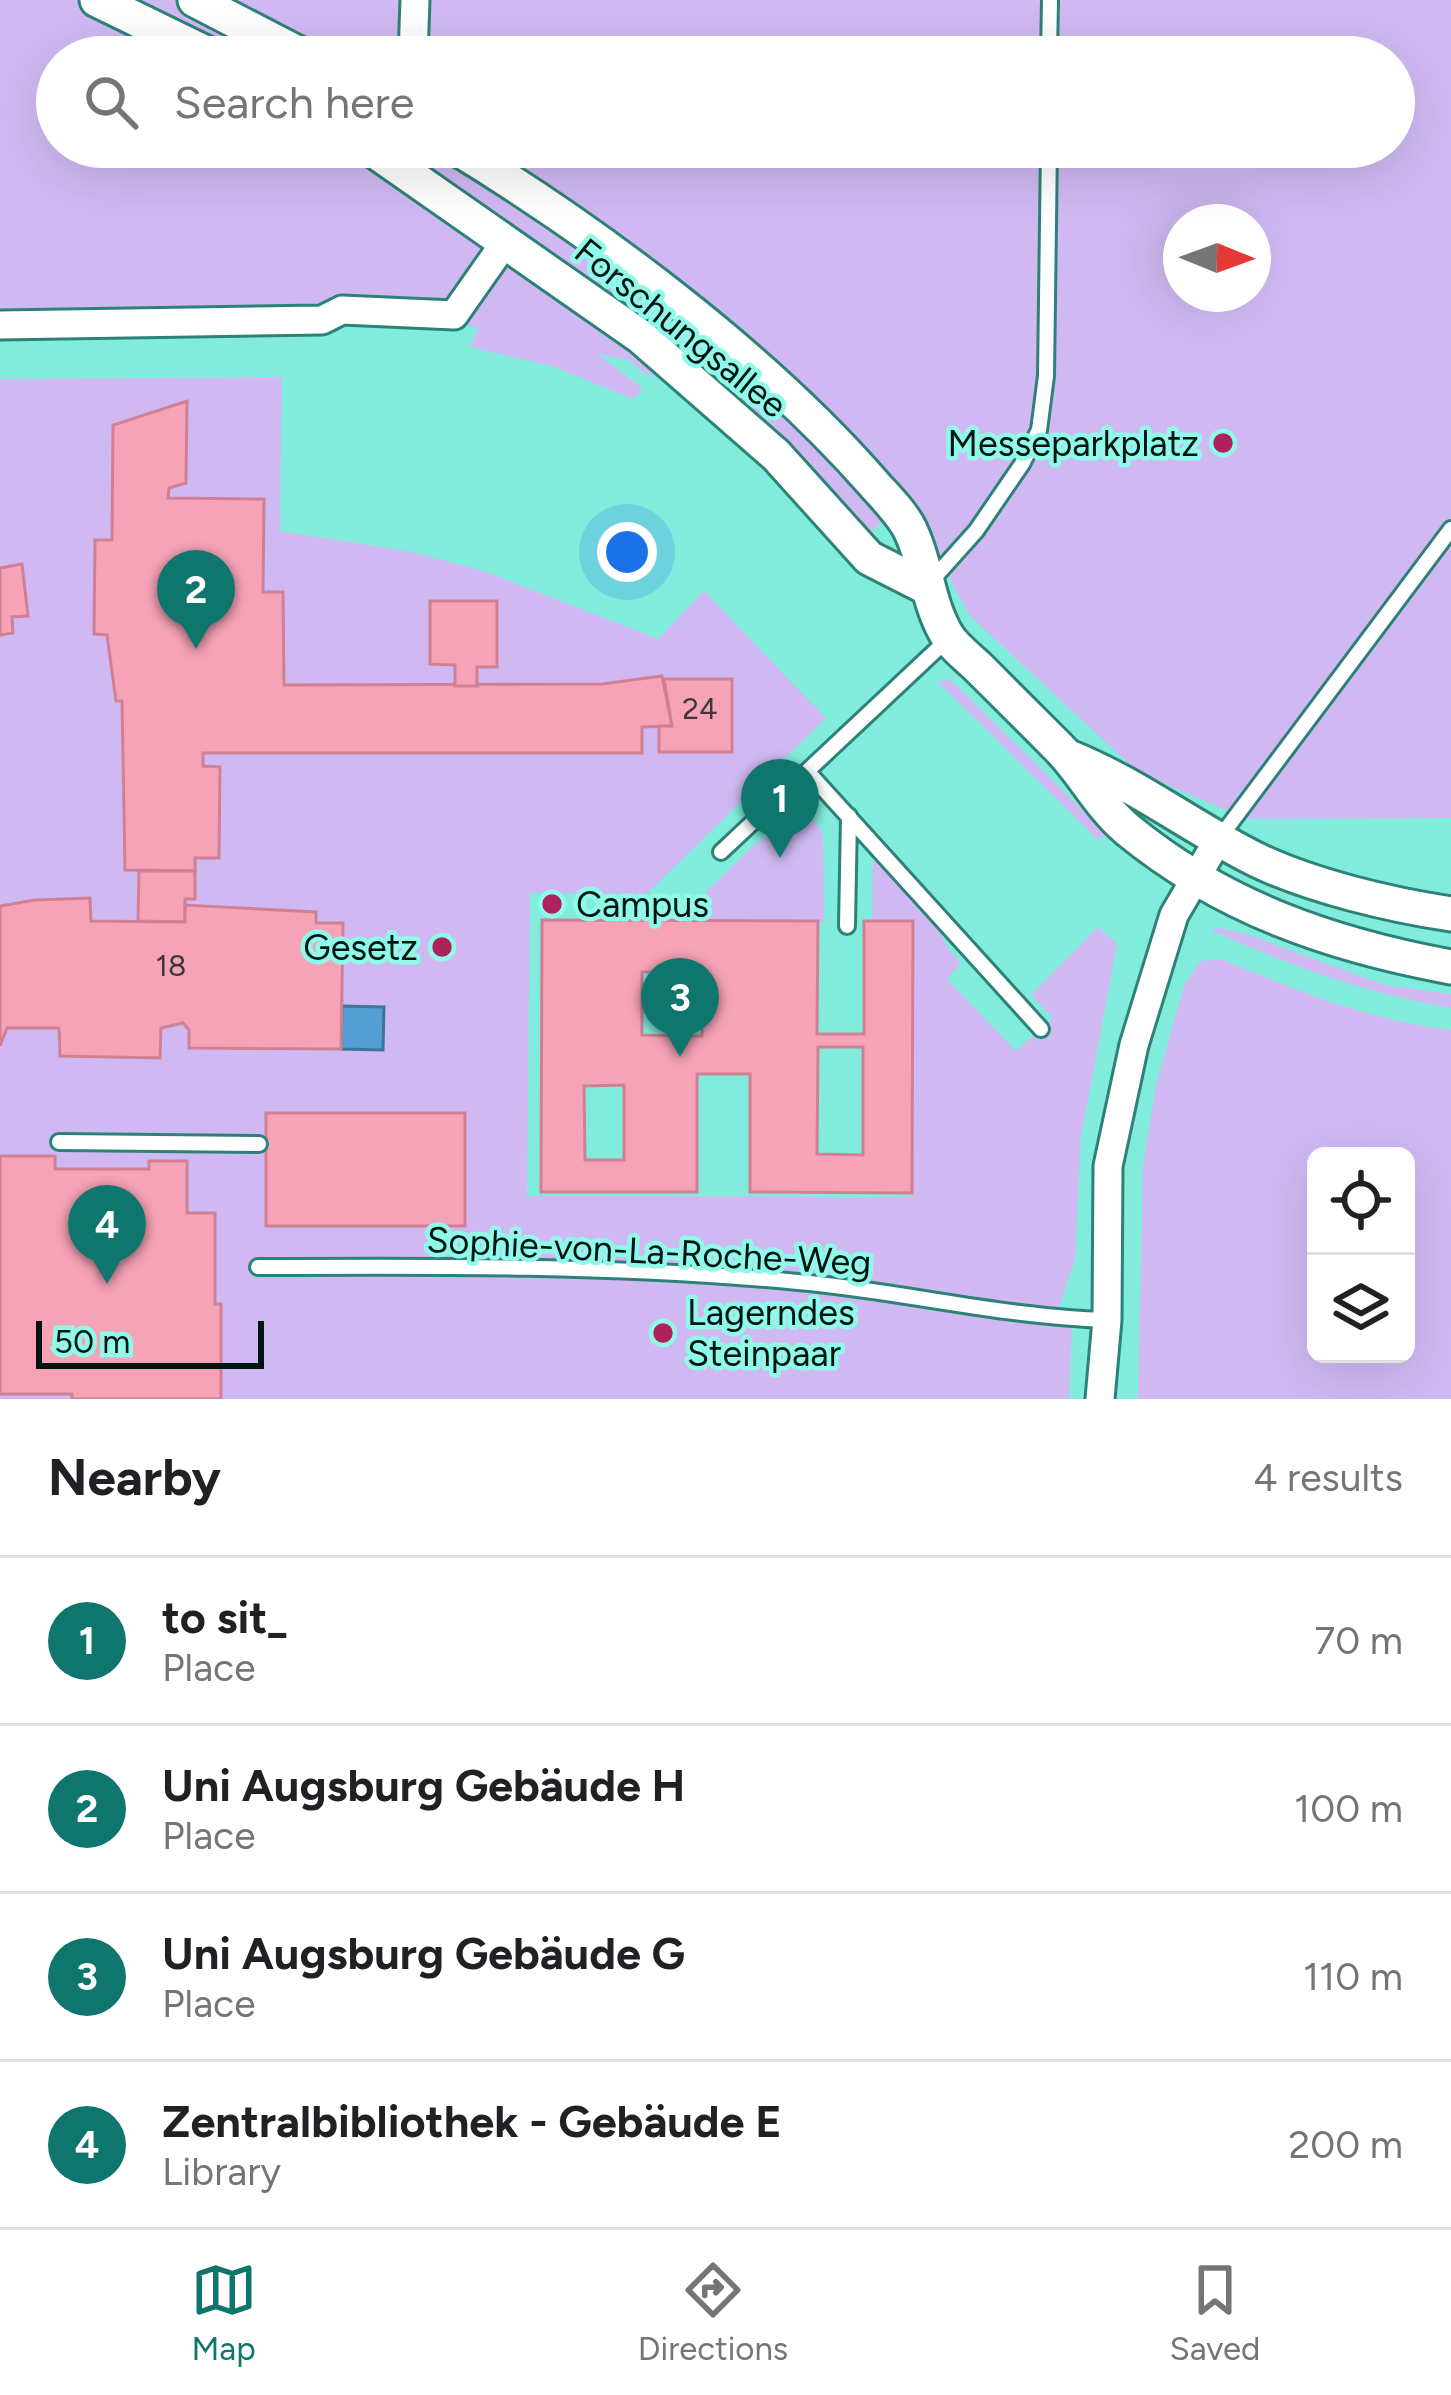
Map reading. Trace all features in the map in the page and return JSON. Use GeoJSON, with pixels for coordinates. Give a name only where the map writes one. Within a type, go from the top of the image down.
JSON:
{"type":"FeatureCollection","features":[{"type":"Feature","properties":{"kind":"street"},"geometry":{"type":"LineString","coordinates":[[97,0],[171,36]]}},
{"type":"Feature","properties":{"kind":"street"},"geometry":{"type":"LineString","coordinates":[[195,0],[264,36]]}},
{"type":"Feature","properties":{"kind":"street"},"geometry":{"type":"LineString","coordinates":[[413,36],[415,0]]}},
{"type":"Feature","properties":{"kind":"street","name":"Forschungsallee"},"geometry":{"type":"LineString","coordinates":[[400,168],[641,337],[776,455],[869,558],[926,587]]}},
{"type":"Feature","properties":{"kind":"street","name":"Forschungsallee"},"geometry":{"type":"LineString","coordinates":[[490,168],[668,296],[810,417],[911,531],[926,587],[949,638],[1067,756],[1127,830],[1195,878],[1285,925],[1340,943],[1451,967]]}},
{"type":"Feature","properties":{"kind":"street"},"geometry":{"type":"LineString","coordinates":[[0,326],[322,320],[342,310],[454,315],[506,241]]}},
{"type":"Feature","properties":{"kind":"street","name":"Forschungsallee"},"geometry":{"type":"LineString","coordinates":[[1067,756],[1117,776],[1262,863],[1338,888],[1447,913]]}},
{"type":"Feature","properties":{"kind":"street"},"geometry":{"type":"LineString","coordinates":[[1100,1399],[1107,1320],[1108,1166],[1134,1045],[1174,915],[1218,840]]}},
{"type":"Feature","properties":{"kind":"lane"},"geometry":{"type":"LineString","coordinates":[[1049,36],[1050,0]]}},
{"type":"Feature","properties":{"kind":"lane"},"geometry":{"type":"LineString","coordinates":[[926,587],[976,531],[1039,430],[1046,376],[1048,168]]}},
{"type":"Feature","properties":{"kind":"lane"},"geometry":{"type":"LineString","coordinates":[[1218,840],[1451,529]]}},
{"type":"Feature","properties":{"kind":"lane"},"geometry":{"type":"LineString","coordinates":[[721,852],[949,638]]}},
{"type":"Feature","properties":{"kind":"lane"},"geometry":{"type":"LineString","coordinates":[[808,772],[1041,1030]]}},
{"type":"Feature","properties":{"kind":"lane"},"geometry":{"type":"LineString","coordinates":[[847,926],[848,816]]}},
{"type":"Feature","properties":{"kind":"lane"},"geometry":{"type":"LineString","coordinates":[[58,1142],[260,1144]]}},
{"type":"Feature","properties":{"kind":"lane","name":"Sophie-von-La-Roche-Weg"},"geometry":{"type":"LineString","coordinates":[[258,1267],[453,1266],[798,1282],[1039,1316],[1107,1320]]}},
{"type":"Feature","properties":{"kind":"shaded area"},"geometry":{"type":"Polygon","coordinates":[[[0,0],[1451,0],[1451,818],[1246,819],[1138,772],[970,616],[914,513],[858,485],[884,520],[869,533],[793,452],[659,367],[654,375],[646,374],[628,360],[598,354],[643,389],[633,399],[552,366],[470,347],[478,328],[401,320],[0,325],[0,0]]]}},
{"type":"Feature","properties":{"kind":"shaded area","name":"Campus"},"geometry":{"type":"Polygon","coordinates":[[[282,377],[280,531],[412,552],[484,571],[658,639],[704,591],[826,718],[647,894],[530,893],[527,1196],[910,1197],[913,922],[872,921],[873,856],[933,920],[961,963],[947,979],[1016,1051],[1053,1018],[1031,995],[1098,927],[1117,944],[1081,1137],[1075,1259],[1053,1325],[1072,1329],[1069,1399],[0,1399],[0,379],[282,377]]]}},
{"type":"Feature","properties":{"kind":"shaded area"},"geometry":{"type":"Polygon","coordinates":[[[951,680],[1109,836],[1097,839],[937,681],[951,680]]]}},
{"type":"Feature","properties":{"kind":"shaded area"},"geometry":{"type":"Polygon","coordinates":[[[797,815],[815,820],[823,836],[824,922],[706,921],[706,892],[754,845],[797,815]]]}},
{"type":"Feature","properties":{"kind":"shaded area"},"geometry":{"type":"Polygon","coordinates":[[[1219,928],[1385,985],[1451,994],[1451,1008],[1328,977],[1210,930],[1219,928]]]}},
{"type":"Feature","properties":{"kind":"shaded area"},"geometry":{"type":"Polygon","coordinates":[[[1221,959],[1363,1012],[1451,1030],[1451,1399],[1138,1399],[1143,1165],[1156,1085],[1184,986],[1200,961],[1221,959]]]}},
{"type":"Feature","properties":{"kind":"water"},"geometry":{"type":"Polygon","coordinates":[[[342,1006],[384,1007],[383,1050],[341,1049],[342,1006]]]}},
{"type":"Feature","properties":{"kind":"building"},"geometry":{"type":"Polygon","coordinates":[[[187,401],[186,483],[169,488],[168,498],[264,499],[263,592],[283,592],[284,685],[602,684],[662,676],[672,726],[642,727],[642,753],[203,753],[203,766],[220,767],[219,858],[195,858],[195,871],[125,870],[122,701],[116,701],[107,635],[94,634],[95,540],[112,540],[113,425],[187,401]]]}},
{"type":"Feature","properties":{"kind":"building"},"geometry":{"type":"Polygon","coordinates":[[[22,564],[28,616],[12,617],[13,633],[0,635],[0,568],[22,564]]]}},
{"type":"Feature","properties":{"kind":"building"},"geometry":{"type":"Polygon","coordinates":[[[430,601],[497,601],[497,667],[477,667],[477,686],[455,686],[455,665],[430,664],[430,601]]]}},
{"type":"Feature","properties":{"kind":"building"},"geometry":{"type":"Polygon","coordinates":[[[664,679],[732,679],[732,752],[659,752],[659,726],[672,726],[664,679]]]}},
{"type":"Feature","properties":{"kind":"building"},"geometry":{"type":"Polygon","coordinates":[[[139,871],[195,871],[195,899],[185,899],[185,922],[138,921],[139,871]]]}},
{"type":"Feature","properties":{"kind":"building"},"geometry":{"type":"Polygon","coordinates":[[[90,898],[91,921],[185,922],[185,905],[316,912],[316,923],[343,923],[341,1049],[189,1048],[189,1030],[183,1023],[161,1028],[160,1058],[60,1056],[59,1028],[7,1028],[0,1046],[0,906],[90,898]]]}},
{"type":"Feature","properties":{"kind":"building"},"geometry":{"type":"Polygon","coordinates":[[[542,920],[818,921],[817,1034],[864,1034],[864,921],[913,921],[912,1193],[750,1192],[750,1074],[697,1074],[697,1192],[541,1192],[542,920]],[[642,972],[642,1035],[702,1036],[702,972],[642,972]],[[818,1047],[817,1154],[863,1155],[863,1047],[818,1047]],[[624,1085],[584,1086],[585,1160],[624,1160],[624,1085]]]}},
{"type":"Feature","properties":{"kind":"building"},"geometry":{"type":"Polygon","coordinates":[[[266,1113],[465,1113],[465,1226],[266,1226],[266,1113]]]}},
{"type":"Feature","properties":{"kind":"building"},"geometry":{"type":"Polygon","coordinates":[[[0,1156],[55,1156],[55,1169],[149,1169],[149,1161],[187,1161],[187,1213],[215,1213],[221,1399],[0,1394],[0,1156]]]}},
{"type":"Feature","properties":{"kind":"place","name":"Messeparkplatz"},"geometry":{"type":"Point","coordinates":[1223,443]}},
{"type":"Feature","properties":{"kind":"place","name":"Uni Augsburg Gebäude H"},"geometry":{"type":"Point","coordinates":[196,649]}},
{"type":"Feature","properties":{"kind":"place","name":"to sit_"},"geometry":{"type":"Point","coordinates":[780,858]}},
{"type":"Feature","properties":{"kind":"place","name":"Campus"},"geometry":{"type":"Point","coordinates":[552,904]}},
{"type":"Feature","properties":{"kind":"place","name":"Gesetz"},"geometry":{"type":"Point","coordinates":[442,947]}},
{"type":"Feature","properties":{"kind":"place","name":"Uni Augsburg Gebäude G"},"geometry":{"type":"Point","coordinates":[680,1057]}},
{"type":"Feature","properties":{"kind":"place","name":"Zentralbibliothek - Gebäude E"},"geometry":{"type":"Point","coordinates":[107,1284]}},
{"type":"Feature","properties":{"kind":"place","name":"Lagerndes Steinpaar"},"geometry":{"type":"Point","coordinates":[663,1333]}}]}
